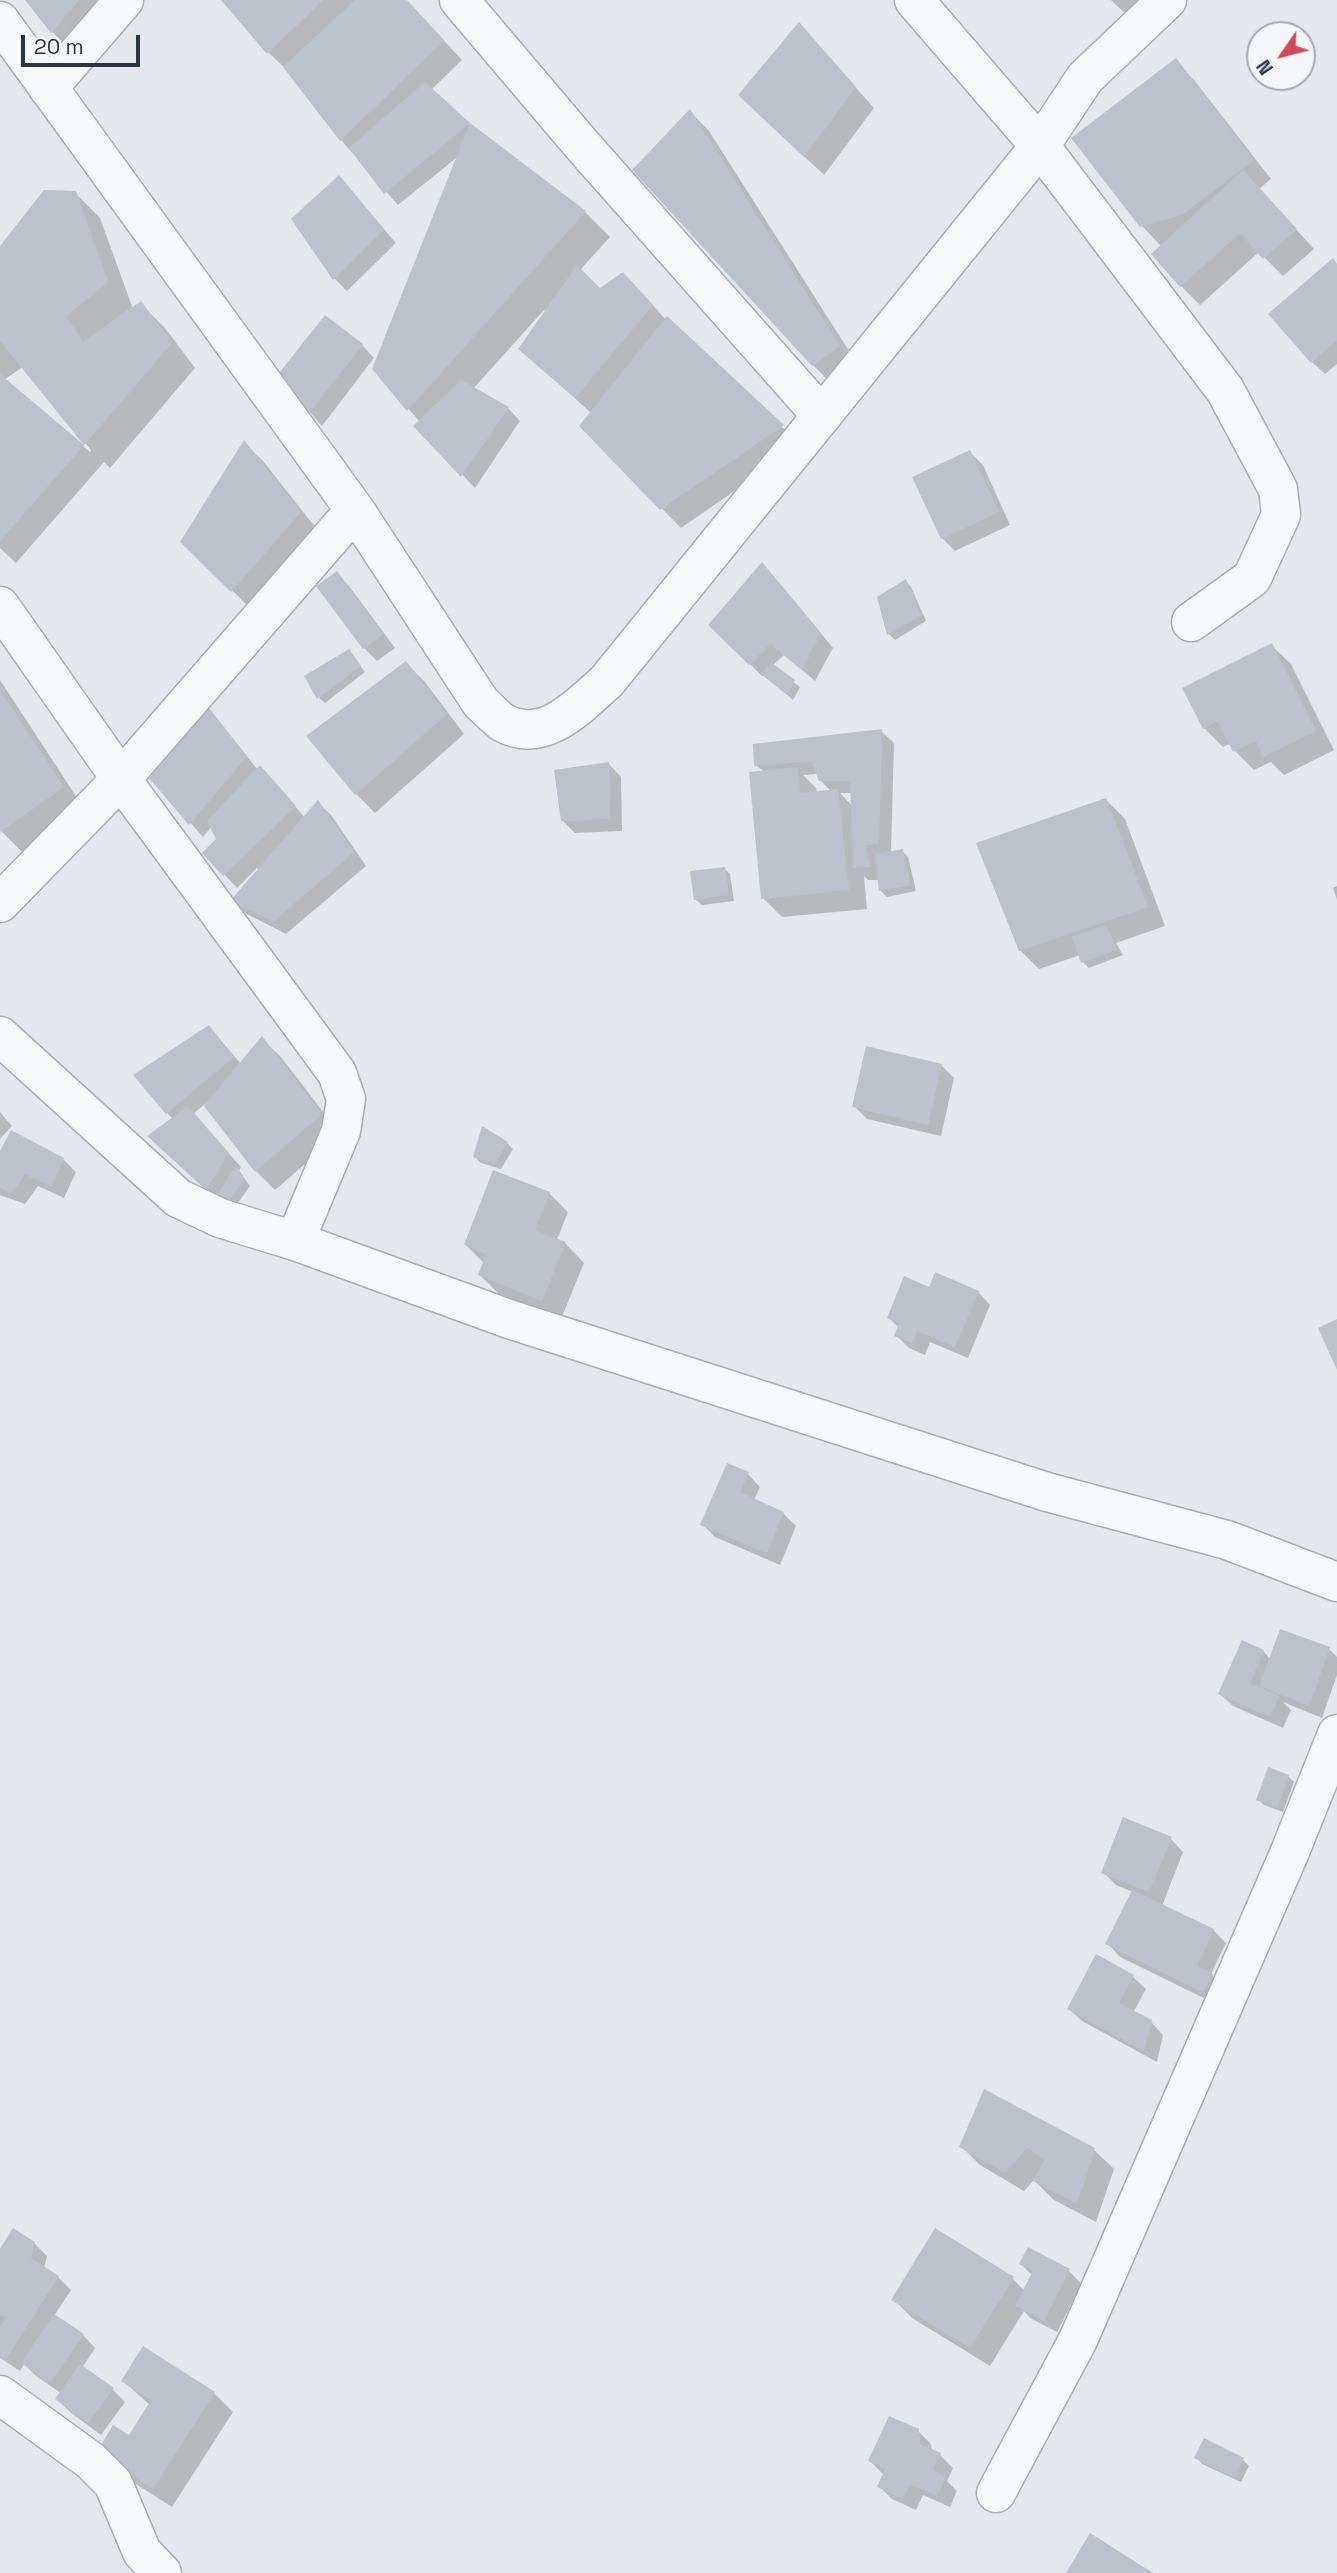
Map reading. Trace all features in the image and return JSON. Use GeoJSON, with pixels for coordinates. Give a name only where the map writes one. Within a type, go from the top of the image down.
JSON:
{"type":"FeatureCollection","features":[{"type":"Feature","properties":{"kind":"street"},"geometry":{"type":"LineString","coordinates":[[48,88],[124,0]]}},
{"type":"Feature","properties":{"kind":"street"},"geometry":{"type":"LineString","coordinates":[[459,0],[582,145],[822,416]]}},
{"type":"Feature","properties":{"kind":"street"},"geometry":{"type":"LineString","coordinates":[[914,0],[1040,146],[1225,390],[1278,489],[1281,515],[1252,579],[1191,622]]}},
{"type":"Feature","properties":{"kind":"street"},"geometry":{"type":"LineString","coordinates":[[0,21],[355,510],[481,703],[503,722],[530,729],[564,720],[607,681],[1040,146],[1085,78],[1167,0]]}},
{"type":"Feature","properties":{"kind":"street"},"geometry":{"type":"LineString","coordinates":[[0,903],[121,779],[355,510]]}},
{"type":"Feature","properties":{"kind":"street"},"geometry":{"type":"LineString","coordinates":[[0,606],[121,779],[337,1073],[346,1099],[341,1131],[295,1241]]}},
{"type":"Feature","properties":{"kind":"street"},"geometry":{"type":"LineString","coordinates":[[0,1036],[178,1198],[220,1218],[295,1241],[509,1319],[1047,1492],[1227,1540],[1337,1582]]}},
{"type":"Feature","properties":{"kind":"street"},"geometry":{"type":"LineString","coordinates":[[996,2493],[1078,2340],[1290,1854],[1337,1734]]}},
{"type":"Feature","properties":{"kind":"street"},"geometry":{"type":"LineString","coordinates":[[0,2395],[91,2462],[113,2483],[142,2552],[162,2573]]}},
{"type":"Feature","properties":{"kind":"building"},"geometry":{"type":"Polygon","coordinates":[[[25,0],[79,0],[51,33],[25,0]]]}},
{"type":"Feature","properties":{"kind":"building"},"geometry":{"type":"Polygon","coordinates":[[[221,0],[323,0],[267,54],[221,0]]]}},
{"type":"Feature","properties":{"kind":"building"},"geometry":{"type":"Polygon","coordinates":[[[355,0],[407,0],[444,40],[340,141],[283,67],[355,0]]]}},
{"type":"Feature","properties":{"kind":"building"},"geometry":{"type":"Polygon","coordinates":[[[799,22],[856,87],[804,157],[738,95],[799,22]]]}},
{"type":"Feature","properties":{"kind":"building"},"geometry":{"type":"Polygon","coordinates":[[[1176,58],[1254,160],[1182,215],[1140,227],[1071,138],[1176,58]]]}},
{"type":"Feature","properties":{"kind":"building"},"geometry":{"type":"Polygon","coordinates":[[[425,82],[470,123],[384,194],[349,148],[425,82]]]}},
{"type":"Feature","properties":{"kind":"building"},"geometry":{"type":"Polygon","coordinates":[[[690,109],[840,346],[812,366],[632,170],[690,109]]]}},
{"type":"Feature","properties":{"kind":"building"},"geometry":{"type":"Polygon","coordinates":[[[470,123],[586,211],[407,411],[372,369],[470,123]]]}},
{"type":"Feature","properties":{"kind":"building"},"geometry":{"type":"Polygon","coordinates":[[[1243,170],[1297,229],[1263,259],[1240,233],[1180,287],[1151,254],[1243,170]]]}},
{"type":"Feature","properties":{"kind":"building"},"geometry":{"type":"Polygon","coordinates":[[[339,175],[384,229],[333,280],[291,219],[339,175]]]}},
{"type":"Feature","properties":{"kind":"building"},"geometry":{"type":"Polygon","coordinates":[[[44,190],[76,191],[108,282],[66,316],[83,342],[141,301],[172,343],[84,445],[0,341],[0,246],[44,190]]]}},
{"type":"Feature","properties":{"kind":"building"},"geometry":{"type":"Polygon","coordinates":[[[1333,258],[1337,264],[1337,340],[1311,363],[1268,314],[1333,258]]]}},
{"type":"Feature","properties":{"kind":"building"},"geometry":{"type":"Polygon","coordinates":[[[577,265],[600,288],[623,272],[653,305],[575,398],[518,349],[577,265]]]}},
{"type":"Feature","properties":{"kind":"building"},"geometry":{"type":"Polygon","coordinates":[[[325,315],[363,344],[308,415],[276,377],[325,315]]]}},
{"type":"Feature","properties":{"kind":"building"},"geometry":{"type":"Polygon","coordinates":[[[667,316],[784,425],[660,510],[579,426],[667,316]]]}},
{"type":"Feature","properties":{"kind":"building"},"geometry":{"type":"Polygon","coordinates":[[[0,374],[84,445],[0,541],[0,374]]]}},
{"type":"Feature","properties":{"kind":"building"},"geometry":{"type":"Polygon","coordinates":[[[461,380],[509,407],[461,477],[413,426],[461,380]]]}},
{"type":"Feature","properties":{"kind":"building"},"geometry":{"type":"Polygon","coordinates":[[[244,440],[301,512],[231,592],[180,542],[244,440]]]}},
{"type":"Feature","properties":{"kind":"building"},"geometry":{"type":"Polygon","coordinates":[[[970,450],[999,512],[941,539],[912,477],[970,450]]]}},
{"type":"Feature","properties":{"kind":"building"},"geometry":{"type":"Polygon","coordinates":[[[762,562],[821,633],[802,670],[770,644],[749,665],[708,625],[762,562]]]}},
{"type":"Feature","properties":{"kind":"building"},"geometry":{"type":"Polygon","coordinates":[[[337,571],[383,634],[363,649],[316,586],[337,571]]]}},
{"type":"Feature","properties":{"kind":"building"},"geometry":{"type":"Polygon","coordinates":[[[906,579],[921,615],[887,635],[877,597],[906,579]]]}},
{"type":"Feature","properties":{"kind":"building"},"geometry":{"type":"Polygon","coordinates":[[[1272,643],[1316,731],[1263,757],[1256,741],[1233,752],[1218,721],[1203,729],[1182,688],[1272,643]]]}},
{"type":"Feature","properties":{"kind":"building"},"geometry":{"type":"Polygon","coordinates":[[[349,649],[361,666],[317,699],[304,676],[349,649]]]}},
{"type":"Feature","properties":{"kind":"building"},"geometry":{"type":"Polygon","coordinates":[[[406,661],[447,714],[355,795],[306,736],[406,661]]]}},
{"type":"Feature","properties":{"kind":"building"},"geometry":{"type":"Polygon","coordinates":[[[772,663],[795,680],[787,695],[761,674],[772,663]]]}},
{"type":"Feature","properties":{"kind":"building"},"geometry":{"type":"Polygon","coordinates":[[[0,690],[64,787],[0,832],[0,690]]]}},
{"type":"Feature","properties":{"kind":"building"},"geometry":{"type":"Polygon","coordinates":[[[209,708],[247,756],[189,825],[149,778],[209,708]]]}},
{"type":"Feature","properties":{"kind":"building"},"geometry":{"type":"Polygon","coordinates":[[[882,729],[879,844],[866,845],[870,867],[853,868],[850,781],[819,781],[811,761],[754,766],[753,744],[882,729]]]}},
{"type":"Feature","properties":{"kind":"building"},"geometry":{"type":"Polygon","coordinates":[[[609,762],[610,819],[561,821],[554,770],[609,762]]]}},
{"type":"Feature","properties":{"kind":"building"},"geometry":{"type":"Polygon","coordinates":[[[260,765],[296,806],[223,876],[202,853],[216,839],[207,821],[260,765]]]}},
{"type":"Feature","properties":{"kind":"building"},"geometry":{"type":"Polygon","coordinates":[[[798,767],[800,793],[838,789],[849,890],[761,899],[749,772],[798,767]]]}},
{"type":"Feature","properties":{"kind":"building"},"geometry":{"type":"Polygon","coordinates":[[[1106,798],[1148,907],[1019,951],[976,843],[1106,798]]]}},
{"type":"Feature","properties":{"kind":"building"},"geometry":{"type":"Polygon","coordinates":[[[318,800],[354,852],[273,922],[230,901],[318,800]]]}},
{"type":"Feature","properties":{"kind":"building"},"geometry":{"type":"Polygon","coordinates":[[[903,849],[911,885],[879,891],[875,854],[903,849]]]}},
{"type":"Feature","properties":{"kind":"building"},"geometry":{"type":"Polygon","coordinates":[[[725,867],[729,895],[694,900],[690,871],[725,867]]]}},
{"type":"Feature","properties":{"kind":"building"},"geometry":{"type":"Polygon","coordinates":[[[1105,925],[1118,949],[1081,963],[1072,937],[1105,925]]]}},
{"type":"Feature","properties":{"kind":"building"},"geometry":{"type":"Polygon","coordinates":[[[209,1025],[234,1057],[166,1114],[133,1075],[209,1025]]]}},
{"type":"Feature","properties":{"kind":"building"},"geometry":{"type":"Polygon","coordinates":[[[262,1036],[322,1114],[255,1172],[204,1106],[262,1036]]]}},
{"type":"Feature","properties":{"kind":"building"},"geometry":{"type":"Polygon","coordinates":[[[866,1046],[942,1064],[928,1125],[852,1107],[866,1046]]]}},
{"type":"Feature","properties":{"kind":"building"},"geometry":{"type":"Polygon","coordinates":[[[188,1106],[229,1153],[206,1190],[147,1136],[188,1106]]]}},
{"type":"Feature","properties":{"kind":"building"},"geometry":{"type":"Polygon","coordinates":[[[482,1126],[508,1142],[495,1164],[473,1157],[482,1126]]]}},
{"type":"Feature","properties":{"kind":"building"},"geometry":{"type":"Polygon","coordinates":[[[11,1130],[64,1158],[51,1187],[25,1174],[12,1193],[0,1188],[0,1151],[11,1130]]]}},
{"type":"Feature","properties":{"kind":"building"},"geometry":{"type":"Polygon","coordinates":[[[236,1165],[245,1179],[228,1202],[218,1194],[236,1165]]]}},
{"type":"Feature","properties":{"kind":"building"},"geometry":{"type":"Polygon","coordinates":[[[493,1170],[550,1192],[535,1230],[566,1242],[542,1301],[478,1275],[486,1254],[464,1245],[493,1170]]]}},
{"type":"Feature","properties":{"kind":"building"},"geometry":{"type":"Polygon","coordinates":[[[935,1272],[979,1291],[955,1347],[917,1331],[912,1343],[894,1336],[899,1323],[887,1318],[904,1276],[929,1287],[935,1272]]]}},
{"type":"Feature","properties":{"kind":"building"},"geometry":{"type":"Polygon","coordinates":[[[1337,1319],[1337,1370],[1318,1328],[1337,1319]]]}},
{"type":"Feature","properties":{"kind":"building"},"geometry":{"type":"Polygon","coordinates":[[[727,1463],[749,1472],[740,1492],[784,1512],[767,1553],[700,1525],[727,1463]]]}},
{"type":"Feature","properties":{"kind":"building"},"geometry":{"type":"Polygon","coordinates":[[[1280,1629],[1330,1647],[1309,1706],[1259,1686],[1280,1629]]]}},
{"type":"Feature","properties":{"kind":"building"},"geometry":{"type":"Polygon","coordinates":[[[1242,1640],[1264,1650],[1250,1683],[1279,1696],[1270,1717],[1218,1694],[1242,1640]]]}},
{"type":"Feature","properties":{"kind":"building"},"geometry":{"type":"Polygon","coordinates":[[[1268,1767],[1289,1775],[1277,1808],[1256,1800],[1268,1767]]]}},
{"type":"Feature","properties":{"kind":"building"},"geometry":{"type":"Polygon","coordinates":[[[1123,1817],[1172,1837],[1149,1892],[1101,1873],[1123,1817]]]}},
{"type":"Feature","properties":{"kind":"building"},"geometry":{"type":"Polygon","coordinates":[[[1132,1890],[1214,1929],[1197,1966],[1213,1974],[1203,1992],[1105,1944],[1132,1890]]]}},
{"type":"Feature","properties":{"kind":"building"},"geometry":{"type":"Polygon","coordinates":[[[1096,1954],[1134,1975],[1119,2003],[1152,2020],[1144,2051],[1067,2009],[1096,1954]]]}},
{"type":"Feature","properties":{"kind":"building"},"geometry":{"type":"Polygon","coordinates":[[[984,2089],[1095,2148],[1077,2204],[1033,2181],[1045,2159],[1027,2148],[1005,2173],[959,2147],[984,2089]]]}},
{"type":"Feature","properties":{"kind":"building"},"geometry":{"type":"Polygon","coordinates":[[[13,2228],[35,2242],[31,2258],[59,2276],[6,2359],[0,2356],[0,2327],[6,2318],[0,2315],[0,2249],[13,2228]]]}},
{"type":"Feature","properties":{"kind":"building"},"geometry":{"type":"Polygon","coordinates":[[[935,2228],[1014,2277],[970,2348],[891,2300],[935,2228]]]}},
{"type":"Feature","properties":{"kind":"building"},"geometry":{"type":"Polygon","coordinates":[[[1028,2247],[1070,2269],[1044,2321],[1015,2305],[1033,2271],[1019,2264],[1028,2247]]]}},
{"type":"Feature","properties":{"kind":"building"},"geometry":{"type":"Polygon","coordinates":[[[54,2314],[84,2334],[50,2383],[21,2363],[54,2314]]]}},
{"type":"Feature","properties":{"kind":"building"},"geometry":{"type":"Polygon","coordinates":[[[143,2346],[215,2392],[153,2489],[96,2453],[113,2425],[129,2435],[151,2400],[121,2381],[143,2346]]]}},
{"type":"Feature","properties":{"kind":"building"},"geometry":{"type":"Polygon","coordinates":[[[80,2364],[114,2388],[88,2423],[55,2399],[80,2364]]]}},
{"type":"Feature","properties":{"kind":"building"},"geometry":{"type":"Polygon","coordinates":[[[889,2416],[919,2429],[920,2444],[941,2453],[933,2470],[946,2477],[937,2496],[910,2484],[903,2499],[877,2487],[885,2469],[868,2461],[889,2416]]]}},
{"type":"Feature","properties":{"kind":"building"},"geometry":{"type":"Polygon","coordinates":[[[1204,2438],[1244,2458],[1235,2478],[1194,2458],[1204,2438]]]}},
{"type":"Feature","properties":{"kind":"building"},"geometry":{"type":"Polygon","coordinates":[[[1090,2533],[1153,2573],[1066,2573],[1090,2533]]]}}]}
